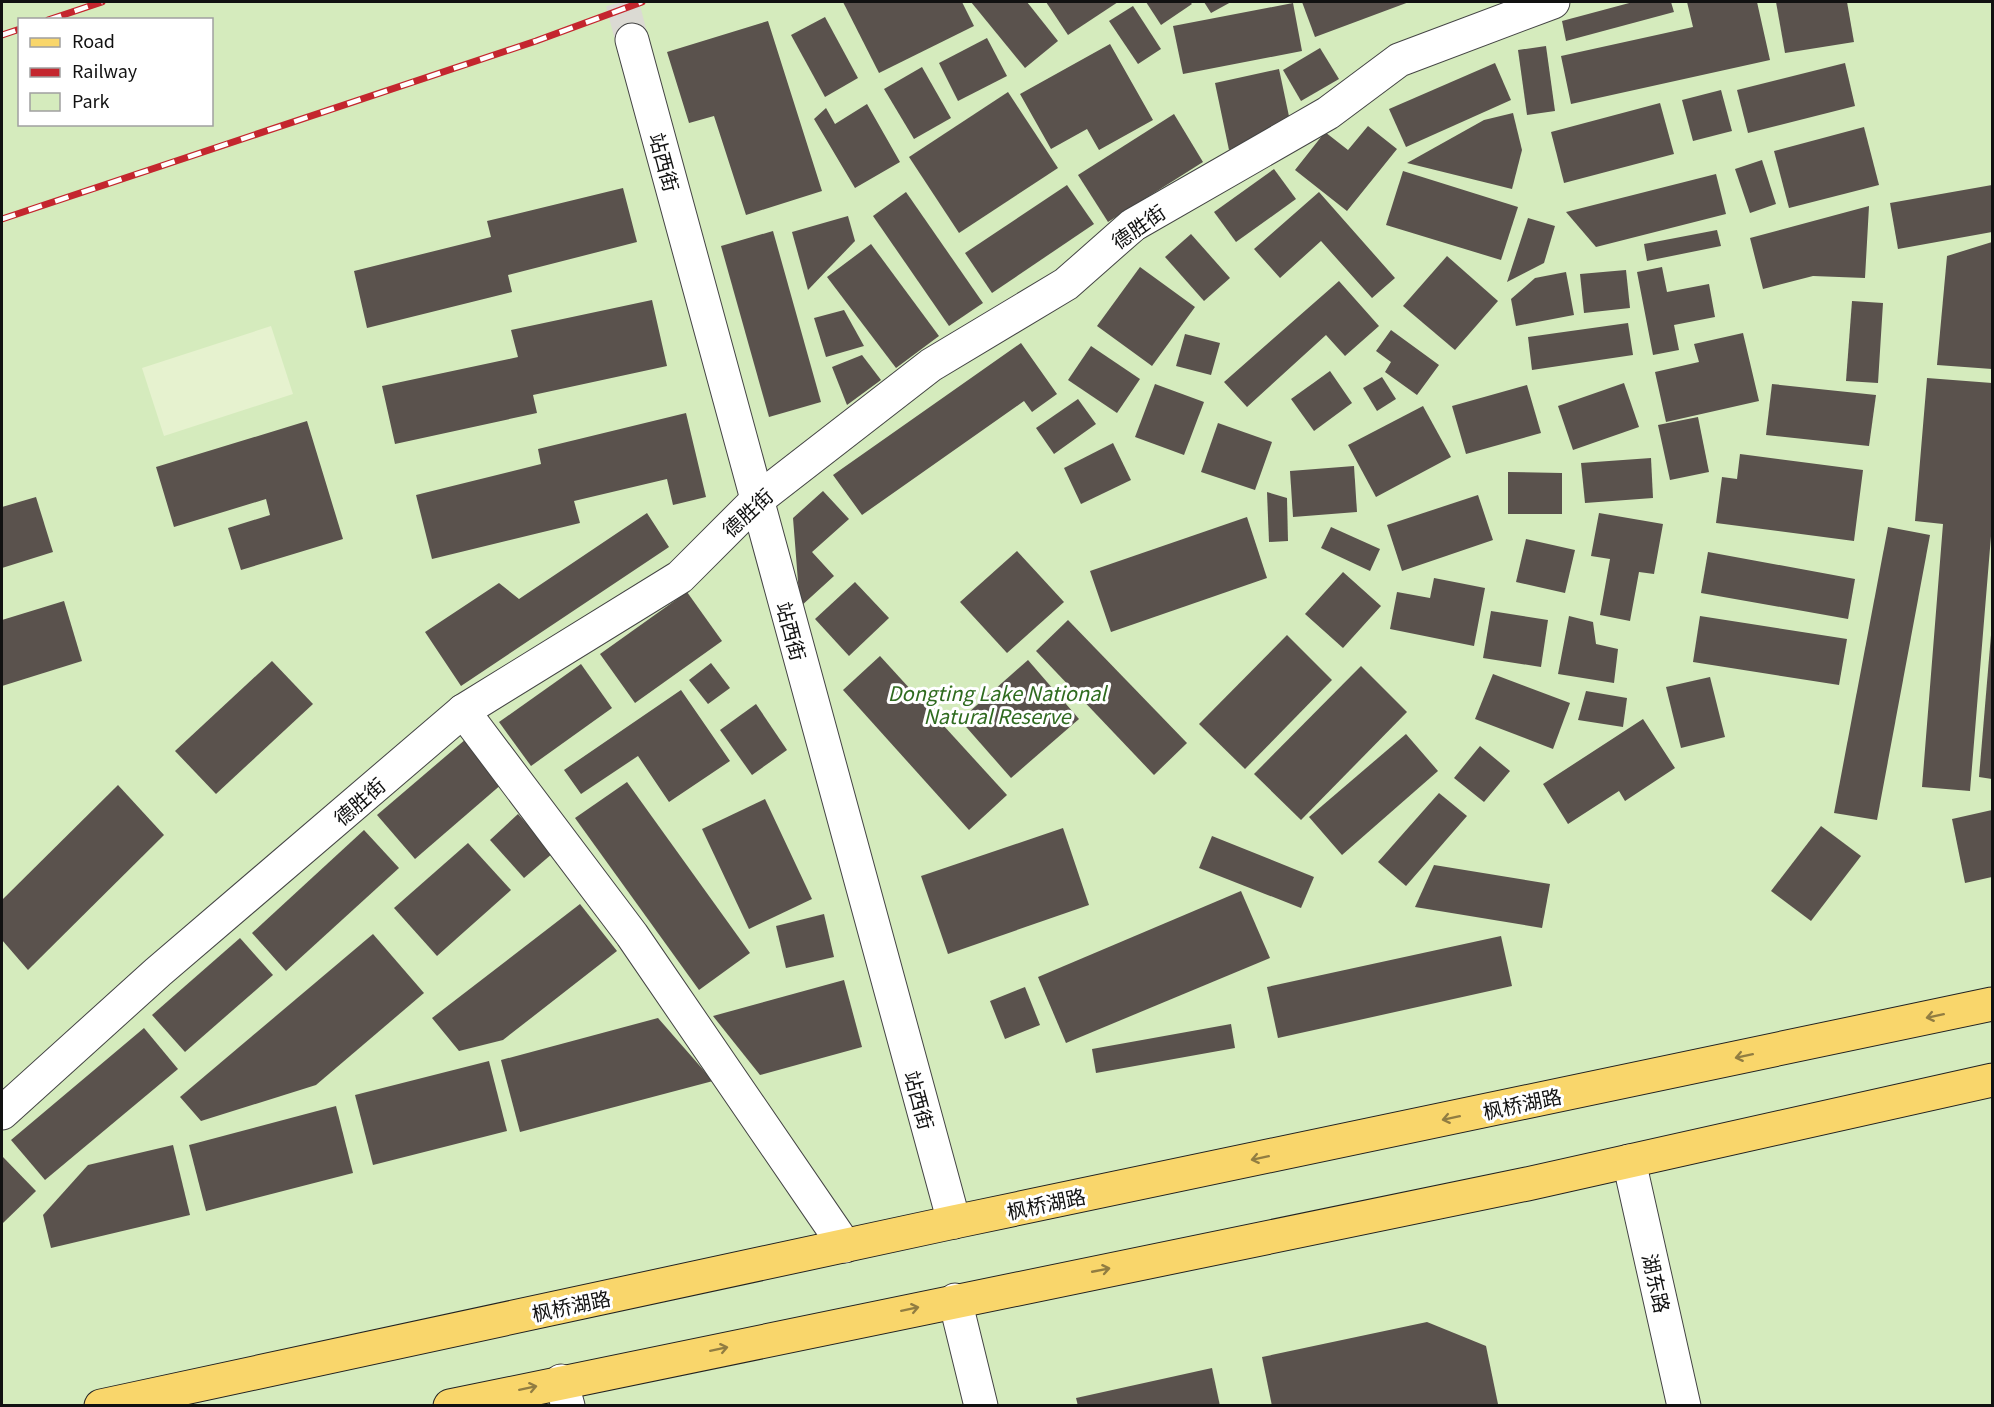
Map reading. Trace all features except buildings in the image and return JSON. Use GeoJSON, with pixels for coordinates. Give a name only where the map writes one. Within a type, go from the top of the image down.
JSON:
{"type":"FeatureCollection","features":[{"type":"Feature","properties":{"kind":"main road","name":"枫桥湖路"},"geometry":{"type":"LineString","coordinates":[[100,1406],[954,1222],[1992,1004]]}},
{"type":"Feature","properties":{"kind":"main road"},"geometry":{"type":"LineString","coordinates":[[450,1406],[564,1393],[955,1300],[1629,1161],[1992,1080]]}},
{"type":"Feature","properties":{"kind":"street","name":"德胜街"},"geometry":{"type":"LineString","coordinates":[[2,1113],[158,972],[463,711],[680,577],[756,500],[931,365],[1066,284],[1133,225],[1328,113],[1399,60],[1554,2]]}},
{"type":"Feature","properties":{"kind":"street","name":"站西街"},"geometry":{"type":"LineString","coordinates":[[632,40],[954,1222]]}},
{"type":"Feature","properties":{"kind":"street"},"geometry":{"type":"LineString","coordinates":[[463,711],[632,935],[845,1246]]}},
{"type":"Feature","properties":{"kind":"street","name":"湖东路"},"geometry":{"type":"LineString","coordinates":[[1629,1161],[1684,1406]]}},
{"type":"Feature","properties":{"kind":"street"},"geometry":{"type":"LineString","coordinates":[[955,1300],[981,1406]]}},
{"type":"Feature","properties":{"kind":"green space","name":"Dongting Lake National Natural Reserve"},"geometry":{"type":"Polygon","coordinates":[[[2,2],[1992,2],[1992,1405],[2,1406],[2,2]]]}},
{"type":"Feature","properties":{"kind":"green space"},"geometry":{"type":"Polygon","coordinates":[[[271,326],[293,394],[164,436],[142,368],[271,326]]]}},
{"type":"Feature","properties":{"kind":"tunnel"},"geometry":{"type":"LineString","coordinates":[[622,2],[632,40]]}},
{"type":"Feature","properties":{"kind":"railway"},"geometry":{"type":"LineString","coordinates":[[54,18],[102,2]]}},
{"type":"Feature","properties":{"kind":"railway"},"geometry":{"type":"LineString","coordinates":[[2,219],[536,41],[642,2]]}},
{"type":"Feature","properties":{"kind":"railway"},"geometry":{"type":"LineString","coordinates":[[2,35],[18,30]]}}]}
